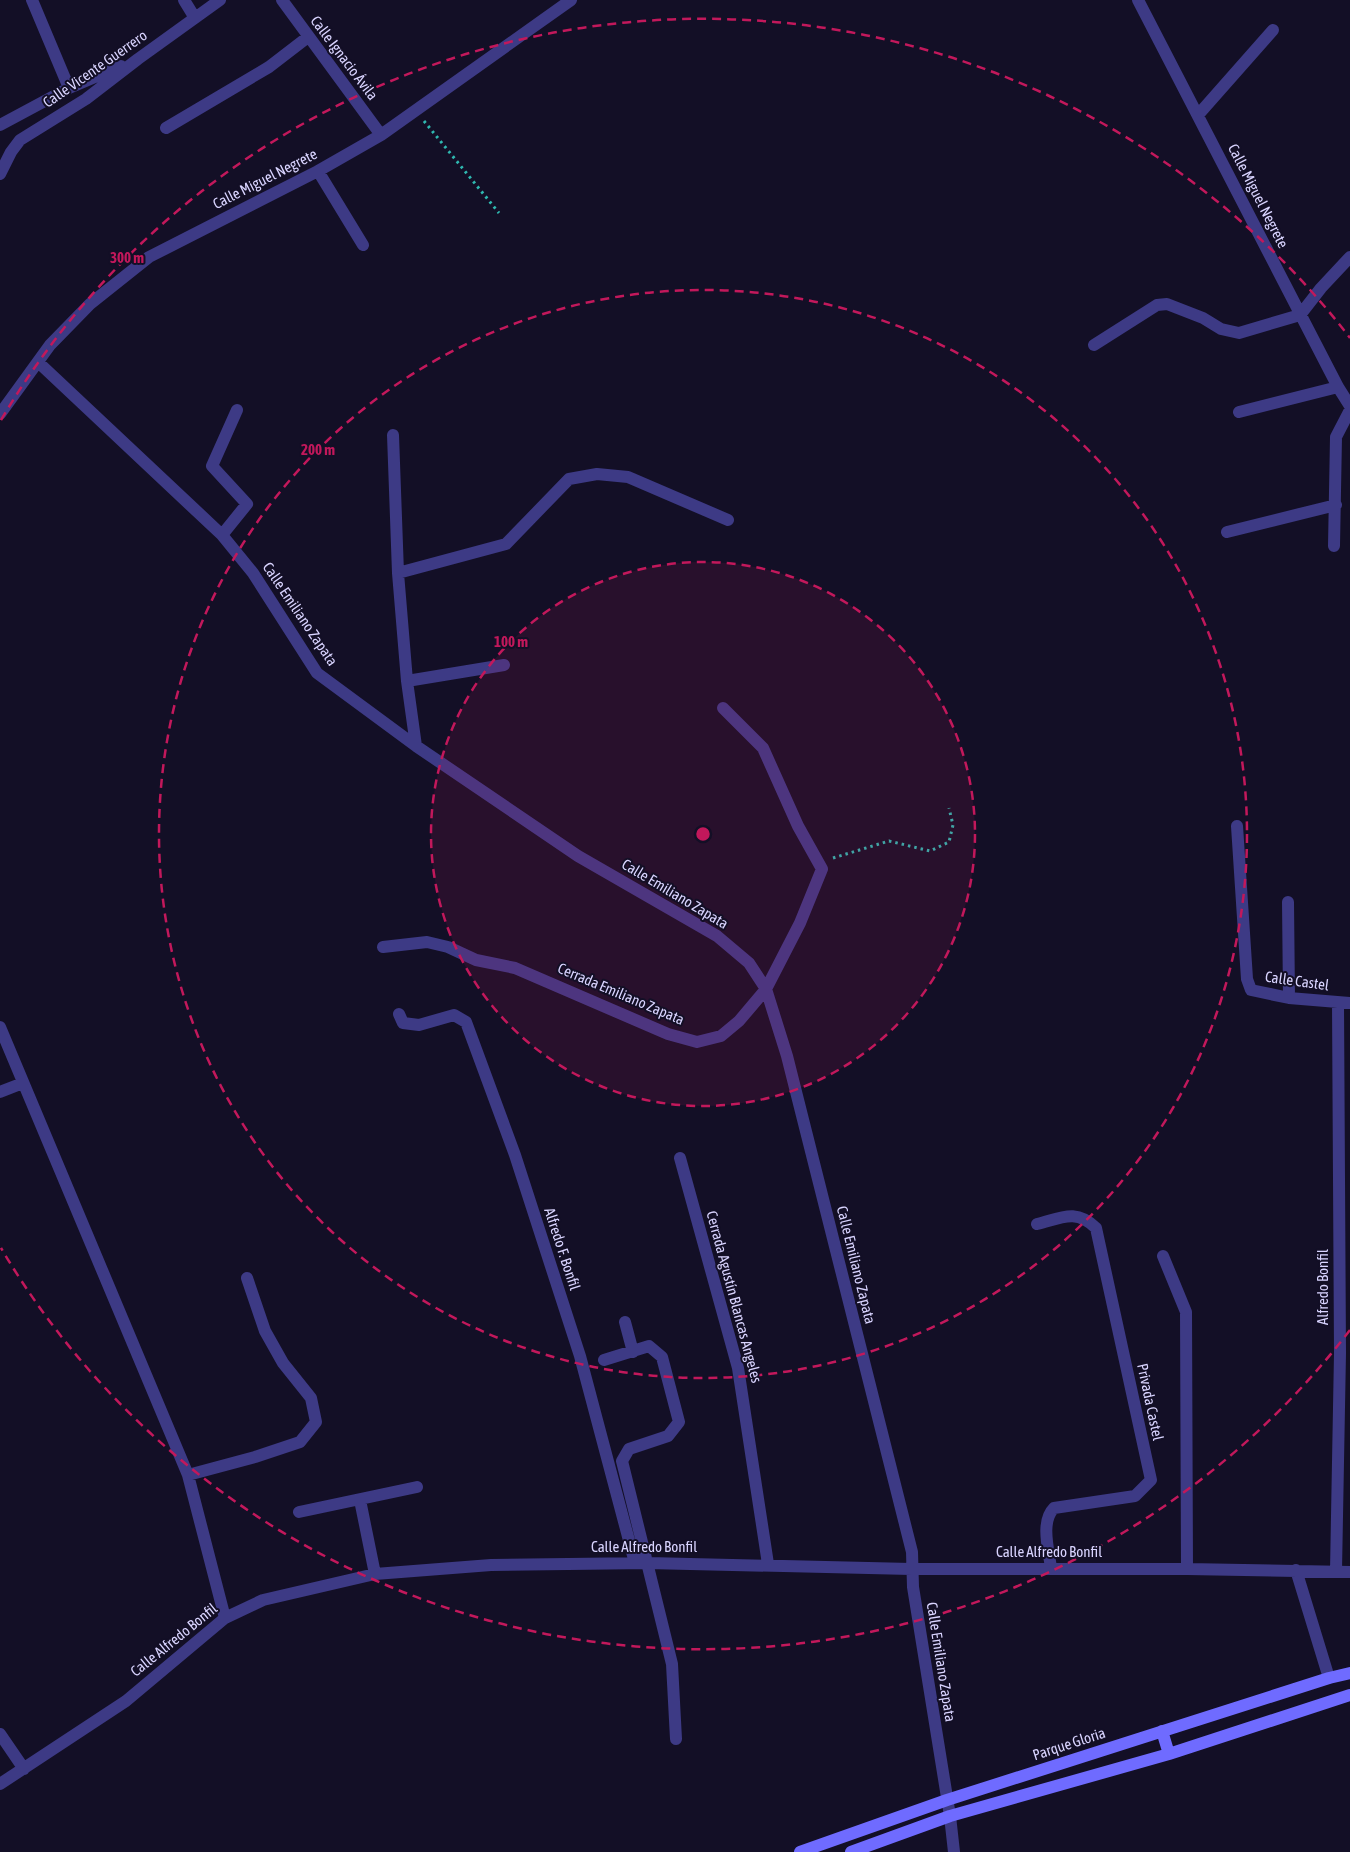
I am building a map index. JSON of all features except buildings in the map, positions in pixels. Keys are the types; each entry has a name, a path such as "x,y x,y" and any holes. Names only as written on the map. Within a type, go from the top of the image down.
{"main road":[{"name":"Parque Gloria","path":"800,1852 947,1800 1329,1678 1350,1673"},
{"path":"851,1852 950,1816 1169,1754 1350,1695"},
{"path":"1162,1731 1169,1754"}],"street":[{"path":"32,0 69,88"},
{"path":"184,0 195,18"},
{"name":"Calle Vicente Guerrero","path":"0,174 11,152 20,140 86,99 138,58 220,0"},
{"name":"Calle Ignacio Ávila","path":"282,0 381,135"},
{"name":"Calle Miguel Negrete","path":"0,414 50,345 90,304 149,257 318,171 381,135 571,0"},
{"name":"Calle Miguel Negrete","path":"1138,0 1300,315 1350,406"},
{"path":"1198,115 1273,30"},
{"path":"166,128 269,67 308,37"},
{"path":"1,122 69,88 138,58"},
{"path":"318,171 363,245"},
{"path":"1094,345 1158,306 1167,304 1203,318 1221,329 1239,332 1300,315 1321,288 1350,257"},
{"name":"Calle Emiliano Zapata","path":"38,362 222,535 253,573 306,653 317,673 416,746 578,856 717,936 749,963 766,989 787,1056 912,1552 911,1569 914,1597 950,1816 954,1852"},
{"path":"1239,412 1338,387"},
{"path":"0,392 14,395"},
{"path":"222,535 247,504 212,466 237,410"},
{"path":"1334,546 1336,437 1350,410"},
{"path":"392,435 398,573 416,746"},
{"path":"398,573 506,544 569,479 597,474 628,477 728,520"},
{"path":"1227,532 1336,505"},
{"path":"408,682 504,665"},
{"path":"723,708 763,748 798,826 822,869"},
{"name":"Calle Castel","path":"1237,826 1247,979 1252,990 1288,998 1344,1003"},
{"name":"Cerrada Emiliano Zapata","path":"382,947 427,942 448,947 476,960 515,968 668,1034 697,1042 721,1036 739,1021 766,989 800,923 822,869"},
{"path":"1288,902 1288,998"},
{"name":"Alfredo Bonfil","path":"1336,1571 1345,1353 1344,1003"},
{"name":"Alfredo F. Bonfil","path":"399,1014 403,1023 420,1025 454,1015 466,1022 515,1155 580,1356 641,1563"},
{"path":"0,1027 188,1475 225,1618"},
{"path":"0,1092 23,1083"},
{"name":"Cerrada Agustín Blancas Angeles","path":"680,1158 738,1368 768,1564"},
{"name":"Privada Castel","path":"1037,1224 1072,1216 1087,1220 1096,1228 1151,1480 1135,1496 1054,1508 1050,1512 1046,1531 1051,1568"},
{"name":"Privada Castel","path":"1163,1256 1186,1312 1187,1569"},
{"path":"188,1475 255,1457 300,1442 316,1422 311,1398 283,1363 265,1331 247,1278"},
{"path":"625,1322 633,1352"},
{"path":"604,1360 649,1346 662,1357 679,1422 668,1436 629,1449 622,1461 641,1563 672,1664 676,1739"},
{"path":"300,1512 417,1487"},
{"path":"360,1500 375,1574"},
{"name":"Calle Alfredo Bonfil","path":"0,1784 126,1701 225,1618 263,1600 375,1574 491,1564 641,1563 768,1564 911,1569 1051,1568 1350,1572"},
{"path":"1296,1570 1329,1678"},
{"path":"0,1734 24,1769"}],"path":[{"path":"416,110 499,213"},
{"path":"822,869 827,861 837,856 889,841 930,851 949,842 953,825 949,808"}]}
